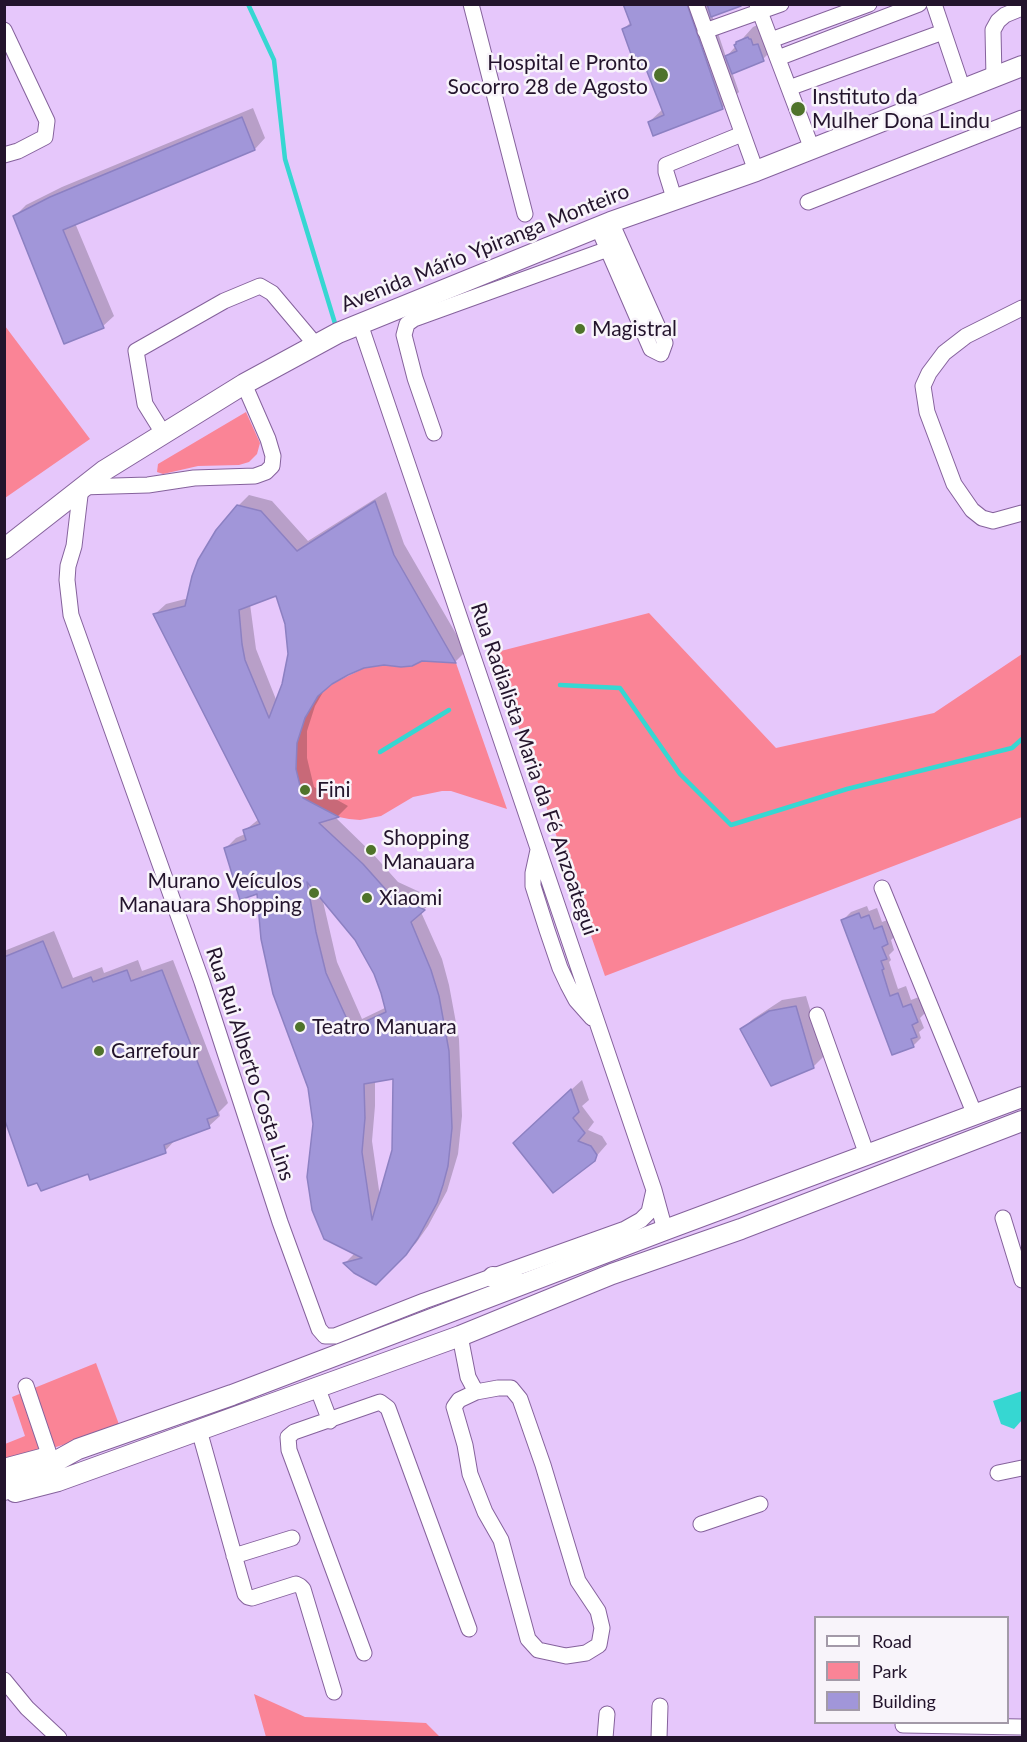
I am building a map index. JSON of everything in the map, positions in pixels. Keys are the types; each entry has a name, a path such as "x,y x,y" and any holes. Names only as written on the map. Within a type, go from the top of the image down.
{"main road":[{"name":"Avenida Mário Ypiranga Monteiro","path":"4,549 105,470 244,384 315,344 604,225 756,171 1023,66"},
{"path":"4,1469 78,1449 232,1395 574,1264 1023,1097"},
{"path":"4,1494 58,1481 460,1336 612,1274 741,1229 1023,1121"},
{"path":"574,1264 588,1242"},
{"path":"493,1276 521,1284"},
{"path":"4,1490 78,1449"}],"street":[{"path":"471,4 525,214"},
{"path":"696,4 756,171"},
{"path":"705,31 759,8 782,4"},
{"path":"771,40 869,4"},
{"path":"778,57 919,4"},
{"path":"934,4 963,90"},
{"path":"759,8 812,149"},
{"path":"994,78 993,30 1005,15 1023,8"},
{"path":"4,30 47,121 45,137 18,151 4,155"},
{"path":"789,88 943,32"},
{"path":"808,202 1023,118"},
{"path":"675,201 666,165 742,134"},
{"path":"604,225 666,343 661,354 651,349 608,249 604,225"},
{"path":"434,433 415,378 404,334 407,324 414,319 608,249"},
{"path":"518,259 527,279"},
{"path":"164,433 145,404 136,351 224,301 260,286 272,293 315,344"},
{"path":"1023,308 966,336 944,354 929,373 923,386 927,412 954,484 972,510 982,518 993,521 1023,513"},
{"name":"Rua Radialista Maria da Fé Anzoategui","path":"360,324 654,1190 665,1230"},
{"path":"81,487 148,484 194,478 255,476 267,472 272,466 273,456 244,384"},
{"name":"Rua Rui Alberto Costa Lins","path":"81,487 74,546 68,566 71,615 201,982 311,1309 322,1335 332,1337 493,1276"},
{"path":"882,888 975,1115"},
{"path":"817,1015 867,1155"},
{"path":"493,1276 625,1229 650,1212 654,1190"},
{"path":"1004,1218 1023,1280"},
{"path":"460,1336 468,1377 476,1392"},
{"path":"26,1386 50,1457"},
{"path":"317,1388 330,1421"},
{"path":"512,1388 520,1399 543,1465 578,1581 598,1611 602,1628 599,1645 586,1653 566,1656 538,1650 528,1639 501,1540 485,1512 470,1474 465,1445 456,1419 454,1407 459,1400 476,1392 512,1388"},
{"path":"364,1653 289,1450 288,1437 294,1432 380,1402 388,1407 469,1629"},
{"path":"199,1430 234,1556 248,1597 252,1598 296,1584 303,1589 334,1692"},
{"path":"998,1473 1023,1468"},
{"path":"701,1524 760,1504"},
{"path":"234,1556 292,1538"},
{"path":"8,1690 59,1737"},
{"path":"659,1737 660,1706"},
{"path":"605,1737 607,1714"},
{"path":"903,1725 1023,1727"}],"green space":[{"path":"5,326 90,439 4,498"},
{"path":"246,412 260,443 257,454 249,462 239,465 198,466 163,474 157,472 158,464"},
{"path":"649,613 776,748 934,713 1022,654 1022,817 605,976 493,653"},
{"path":"422,661 456,663 507,809 451,791 442,791 413,797 381,816 360,820 339,817 303,798 296,769 297,743 305,718 318,696 332,684 364,668 384,665 412,666"},
{"path":"96,1363 120,1427 5,1463 5,1444 25,1436 12,1397"},
{"path":"254,1694 305,1717 426,1723 440,1737 266,1737"}],"shaded area":[{"path":"1022,1391 1022,1420 1014,1429 1001,1424 993,1401"}],"building":[{"path":"623,4 687,4 723,109 653,136 648,122 664,115 644,64 636,68 622,29 631,25"},
{"path":"707,4 741,4 741,6 711,17"},
{"path":"748,37 753,45 758,44 764,61 732,74 725,56 737,51 734,45 736,42"},
{"path":"242,117 255,150 63,230 104,328 64,344 13,216 50,197"},
{"name":"Murano Veículos Manauara Shopping","path":"375,501 394,555 456,663 422,661 412,666 384,665 364,668 348,675 332,684 318,696 305,718 297,743 296,769 303,798 339,817 319,823 363,864 388,892 425,910 411,922 439,996 449,1051 452,1128 448,1166 443,1185 437,1203 418,1238 406,1255 376,1285 354,1273 343,1263 362,1258 324,1239 312,1210 307,1177 313,1124 308,1088 273,994 261,939 257,894 240,900 224,848 246,840 243,830 260,824 153,614 185,606 198,560 216,530 237,505 261,511 297,551","holes":["276,596 285,624 288,654 282,684 269,718 245,660 239,610","307,882 355,940 374,974 386,1012 351,1028 326,973","393,1079 392,1150 372,1220 362,1152 365,1118 364,1084"]},
{"path":"859,913 861,918 869,915 874,929 882,926 888,944 882,947 887,959 881,961 884,969 882,970 890,996 898,993 903,1007 911,1004 918,1022 912,1025 917,1037 911,1039 914,1047 892,1055 841,920"},
{"name":"Carrefour","path":"43,941 62,988 91,977 93,982 127,970 131,981 162,970 218,1115 207,1119 210,1128 164,1145 166,1153 90,1180 88,1174 41,1191 37,1183 28,1186 4,1118 4,957"},
{"path":"796,1006 814,1068 771,1086 740,1029 769,1011"},
{"path":"571,1089 579,1112 573,1118 585,1133 578,1141 591,1146 597,1155 595,1161 553,1193 513,1143"}],"waterway":[{"path":"248,4 274,60 285,159 337,330"},
{"path":"560,685 620,688 680,774 731,825 847,789 1012,748 1022,739"},
{"path":"380,752 449,710"}],"place":[{"name":"Hospital e Pronto Socorro 28 de Agosto","path":"661,75"},
{"name":"Instituto da Mulher Dona Lindu","path":"798,109"},
{"name":"Magistral","path":"580,329"},
{"name":"Fini","path":"305,790"},
{"name":"Shopping Manauara","path":"371,850"},
{"name":"Murano Veículos Manauara Shopping","path":"314,893"},
{"name":"Xiaomi","path":"367,898"},
{"name":"Teatro Manuara","path":"300,1027"},
{"name":"Carrefour","path":"99,1051"}]}
